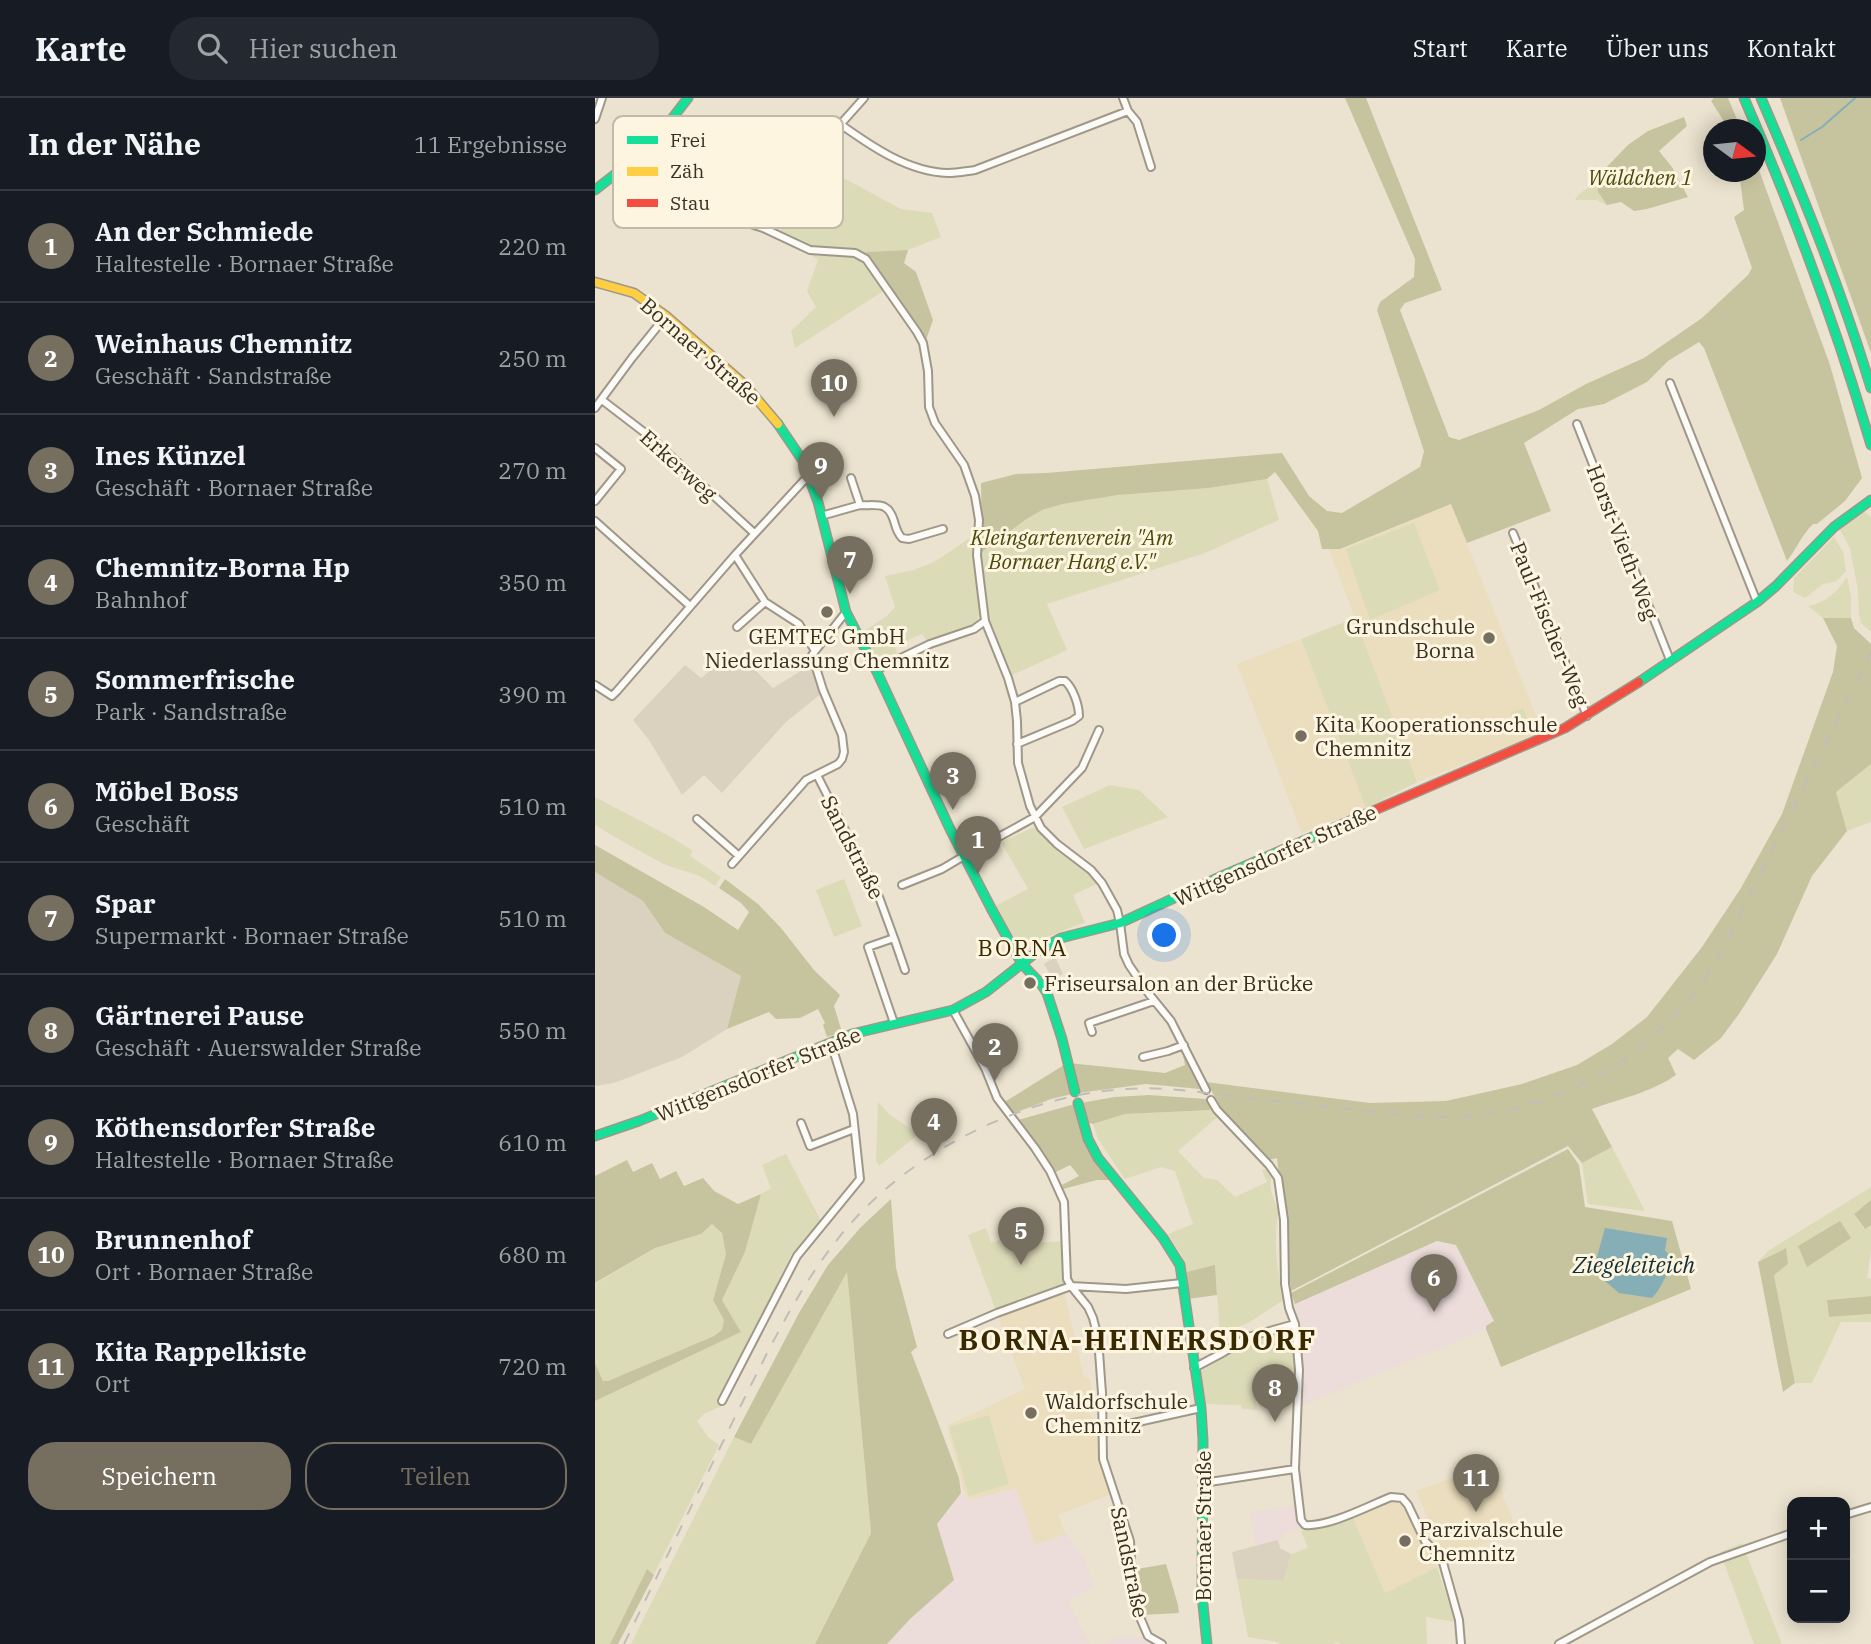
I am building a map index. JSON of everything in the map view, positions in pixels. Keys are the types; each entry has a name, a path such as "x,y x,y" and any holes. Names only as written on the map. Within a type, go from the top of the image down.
{"main road":[{"path":"674,116 688,98"},
{"path":"1744,98 1818,280 1871,445"},
{"path":"1761,98 1841,297 1871,388"},
{"path":"595,190 613,176"},
{"name":"Bornaer Straße","path":"595,282 634,293 666,316 745,385 773,416 803,461 821,516 846,612 1006,937 1022,964 1044,988 1051,1002 1075,1092"},
{"name":"Wittgensdorfer Straße","path":"595,1136 639,1121 852,1034 953,1010 986,992 1038,951 1061,938 1120,923 1224,875 1565,728 1757,602 1834,527 1871,500"},
{"name":"Bornaer Straße","path":"1078,1103 1088,1139 1098,1158 1163,1238 1179,1265 1201,1408 1202,1595 1207,1644"}],"street":[{"path":"595,119 603,98"},
{"path":"843,121 864,98"},
{"path":"1123,98 1128,111 1137,122 1151,167"},
{"path":"843,126 865,142 904,162 949,173 975,170 1128,111"},
{"path":"763,228 810,250 855,253 866,259 923,343 928,371 929,407 935,423 964,465 975,496 979,520 977,555 985,621 1015,702 1018,763 1035,817 1049,836 1102,883 1117,910 1124,954 1129,965 1171,1021 1206,1090"},
{"path":"595,408 666,316"},
{"path":"1671,383 1757,602"},
{"name":"Erkerweg","path":"602,400 649,436 754,533"},
{"name":"Horst-Vieth-Weg","path":"1577,424 1670,660"},
{"path":"595,448 621,469 595,501"},
{"path":"595,685 612,696 754,533 809,475"},
{"path":"851,478 859,505"},
{"path":"821,516 859,505 887,507 902,538 909,539 943,529"},
{"path":"595,521 690,606"},
{"name":"Paul-Fischer-Weg","path":"1513,533 1587,716"},
{"name":"Sandstraße","path":"735,555 765,602 799,624 815,651 812,655 842,735 844,752 838,764 817,775 879,897 905,970"},
{"path":"737,627 765,602"},
{"path":"815,651 846,612"},
{"path":"876,670 930,643 974,629 985,621"},
{"path":"1015,702 1059,681 1065,681 1069,684 1079,709 1079,716 1072,721 1017,744"},
{"path":"902,885 942,869 1035,817 1082,768 1098,730"},
{"path":"732,864 806,780 817,775"},
{"path":"697,819 739,856"},
{"path":"894,938 868,947 894,1023"},
{"path":"1092,1032 1089,1023 1154,1001"},
{"name":"Sandstraße","path":"953,1010 985,1068 997,1098 1035,1148 1059,1188 1064,1202 1067,1279 1088,1307 1098,1338 1103,1459 1130,1541 1133,1601 1148,1636 1162,1644"},
{"path":"722,1401 797,1256 860,1179 853,1114 831,1043"},
{"path":"1143,1057 1184,1045"},
{"path":"1211,1100 1278,1178 1284,1220 1285,1284 1295,1324 1299,1370 1296,1469 1301,1520 1305,1525 1325,1523 1391,1497 1402,1498 1425,1541 1443,1559 1459,1620 1461,1644"},
{"path":"801,1123 810,1146 855,1129"},
{"path":"948,1334 1071,1286 1132,1289 1182,1283"},
{"path":"1194,1368 1248,1337 1295,1324"},
{"path":"1102,1430 1201,1408"},
{"path":"1203,1483 1296,1469"},
{"path":"1850,1513 1871,1507"},
{"path":"1559,1644 1710,1562 1787,1535"}],"shaded area":[{"path":"1451,504 1543,733 1417,782 1329,549 1341,549"},
{"name":"Kita Kooperationsschule Chemnitz","path":"1301,639 1366,808 1302,833 1237,664"},
{"path":"728,656 754,669 773,688 809,666 822,693 786,722 722,793 704,775 682,795 649,740 633,720 685,665 701,678"},
{"path":"595,871 643,901 665,933 741,976 727,1029 682,1057 614,1083 595,1086"},
{"path":"1055,957 1063,974 1053,979 1044,964"},
{"path":"1437,1241 1456,1246 1494,1322 1486,1326 1486,1329 1303,1405 1303,1364 1295,1304"},
{"name":"Waldorfschule Chemnitz","path":"1063,1287 1084,1377 1090,1380 1093,1396 1088,1410 1090,1416 1097,1420 1100,1458 1109,1495 1058,1515 1066,1534 1035,1545 1016,1488 970,1500 965,1494 947,1426 1025,1389 996,1311"},
{"path":"1491,1464 1516,1529 1445,1557 1416,1491"},
{"path":"1016,1488 1035,1545 1066,1534 1086,1561 1093,1587 1068,1601 1090,1644 887,1644 910,1619 937,1524 961,1493 970,1500"},
{"path":"1392,1500 1402,1505 1424,1547 1433,1555 1437,1567 1385,1593 1351,1513"},
{"path":"1295,1506 1301,1531 1284,1532 1283,1539 1256,1546 1250,1512"},
{"path":"1278,1540 1280,1548 1291,1554 1284,1581 1237,1579 1232,1552"},
{"path":"1117,1637 1145,1637 1157,1644 1104,1644"}],"green space":[{"path":"1345,98 1366,98 1442,290 1405,303 1400,310 1449,437 1459,440 1539,410 1586,384 1644,358 1702,318 1748,275 1752,268 1734,217 1744,210 1740,182 1763,182 1830,365 1862,478 1845,501 1817,524 1813,524 1787,561 1704,348 1699,342 1668,361 1647,382 1604,404 1578,409 1524,443 1551,511 1467,543 1451,504 1340,549 1322,549 1318,531 1275,472 1267,479 1209,488 1118,495 1063,504 1042,510 1025,520 982,552 981,483 1016,474 1282,453 1309,496 1327,511 1342,513 1420,467 1424,451 1377,310 1380,302 1414,277 1415,259"},
{"path":"1714,98 1728,98 1737,119 1723,119 1711,101"},
{"path":"1780,98 1871,98 1871,353"},
{"name":"Wäldchen 1","path":"1684,117 1687,126 1659,151 1672,167 1688,197 1634,211 1621,202 1607,205 1598,192 1596,178 1628,145 1648,131"},
{"path":"843,178 901,209 932,213 941,237 908,250 867,252 888,288 795,348 791,331 816,307 807,291 818,260 779,231 782,228 843,228"},
{"path":"1596,178 1598,192 1607,205 1596,200 1575,200 1580,193"},
{"path":"908,250 904,263 916,272 933,320 926,340 888,288 866,252"},
{"name":"Kleingartenverein \"Am Bornaer Hang e.V.\"","path":"1267,479 1279,520 1205,553 1047,604 1067,650 1010,676 992,626 985,621 981,608 976,623 971,626 927,641 922,634 895,646 898,657 880,666 863,632 895,607 885,576 914,570 936,561 974,535 977,555 1025,520 1042,510 1063,504 1118,495 1209,488"},
{"path":"1863,511 1871,517 1871,632 1861,623 1850,548 1840,530"},
{"path":"1414,523 1440,590 1370,620 1346,549"},
{"path":"1834,537 1843,552 1846,571 1837,581 1823,584 1805,598 1793,592 1794,578"},
{"path":"1847,577 1851,596 1851,618 1823,618 1808,606 1831,596"},
{"path":"1355,618 1417,782 1366,808 1301,639"},
{"path":"1823,618 1851,618 1854,628 1871,644 1871,764 1836,792 1847,831 1812,876 1777,954 1721,1038 1694,1060 1678,1049 1668,1058 1676,1075 1667,1081 1592,1109 1612,1147 1582,1163 1568,1146 1291,1291 1277,1158 1269,1160 1222,1109 1211,1090 1146,1084 1078,1093 1069,1063 1165,1073 1185,1065 1181,1045 1198,1081 1370,1103 1446,1101 1522,1084 1577,1065 1612,1044 1647,1017 1702,947 1741,888 1782,814 1833,672 1837,646"},
{"path":"1523,708 1530,725 1517,731 1510,713"},
{"path":"1871,764 1871,822 1847,831 1836,792"},
{"path":"1110,785 1139,790 1168,817 1084,849 1062,807"},
{"path":"595,797 693,851 690,856 721,877 715,886 696,875 664,864 595,825"},
{"path":"1034,827 1099,883 1073,895 1085,923 1019,945 995,906 1028,889 1001,842"},
{"path":"595,845 704,907 738,930 749,912 719,888 725,879 758,904 814,970 840,995 834,1006 842,1032 827,1037 823,1025 825,1023 818,1009 800,1018 776,1019 769,1012 727,1029 741,976 665,933 643,901 595,872"},
{"path":"844,879 862,926 834,937 816,890"},
{"path":"1067,1063 1072,1094 1012,1114 1003,1103"},
{"path":"1149,1095 1206,1099 1211,1110 1125,1114 1093,1124 1086,1122 1081,1103"},
{"path":"878,1102 890,1115 919,1134 879,1166 876,1161"},
{"path":"1075,1104 1086,1141 1114,1180 1097,1180 1063,1189 1062,1185 1079,1176 1070,1165 1056,1172 1018,1120"},
{"path":"1211,1110 1220,1115 1178,1151 1204,1178 1217,1180 1235,1197 1267,1182 1262,1170 1266,1169 1272,1175 1271,1189 1279,1210 1276,1230 1278,1267 1285,1299 1248,1323 1220,1334 1215,1266 1187,1272 1182,1256 1168,1234 1193,1224 1175,1171 1161,1167 1125,1179 1098,1139 1093,1124 1125,1114"},
{"path":"1612,1147 1645,1211 1588,1204 1582,1163"},
{"path":"1568,1149 1579,1165 1585,1207 1672,1221 1691,1289 1501,1367 1486,1329 1486,1326 1494,1321 1456,1245 1437,1241 1295,1304 1291,1293","holes":["1605,1228 1665,1250 1671,1264 1664,1277"]},
{"path":"786,1154 821,1221 791,1255 759,1320 765,1323 726,1404 704,1414 697,1421 708,1437 719,1445 654,1574 647,1569 610,1644 595,1644 595,1401 741,1332 722,1300 745,1252 761,1194 771,1188 762,1165"},
{"path":"627,1160 633,1172 652,1163 660,1179 676,1171 684,1186 703,1178 714,1191 738,1204 761,1194 745,1252 722,1300 741,1332 595,1401 595,1363 603,1381 608,1381 714,1336 722,1330 724,1320 713,1300 726,1254 722,1233 712,1224 701,1234 655,1248 595,1283 595,1176"},
{"path":"1871,1187 1871,1200 1854,1214 1864,1229 1871,1225 1867,1278 1871,1279 1871,1296 1827,1300 1829,1317 1871,1314 1871,1322 1841,1322 1812,1383 1795,1383 1774,1274 1785,1248 1758,1262 1768,1251"},
{"path":"891,1199 896,1268 917,1347 911,1352 959,1478 961,1493 937,1524 954,1580 910,1619 887,1644 815,1644 871,1533 847,1272 751,1444 734,1437 799,1313 828,1265 861,1227"},
{"path":"1871,1200 1871,1225 1865,1229 1854,1214"},
{"path":"1840,1221 1851,1238 1807,1267 1798,1246"},
{"path":"712,1224 722,1233 726,1254 713,1300 725,1320 722,1330 714,1336 603,1381 595,1363 595,1284 655,1248 701,1234"},
{"path":"986,1228 991,1243 1025,1232 1027,1244 1061,1241 1063,1287 996,1311 968,1235"},
{"path":"1786,1248 1788,1264 1774,1275 1795,1383 1783,1392 1758,1262"},
{"path":"1215,1265 1217,1295 1188,1299 1187,1272"},
{"path":"847,1271 871,1533 815,1644 631,1644 734,1437 751,1444"},
{"path":"1871,1296 1871,1314 1829,1317 1827,1300"},
{"path":"1289,1329 1294,1331 1297,1375 1253,1378 1257,1410 1242,1409 1241,1405 1206,1404 1199,1372 1227,1356 1239,1345"},
{"path":"989,1415 1009,1484 969,1496 949,1427"},
{"path":"1351,1513 1385,1593 1437,1567 1455,1622 1426,1617 1427,1644 1279,1644 1248,1637 1237,1579 1284,1581 1291,1554 1308,1548 1301,1531"},
{"path":"1742,1543 1782,1644 1754,1644 1720,1552"},
{"path":"1166,1564 1179,1613 1142,1615 1137,1569"},
{"path":"647,1569 654,1575 618,1644 610,1644"}],"water":[{"name":"Ziegeleiteich","path":"1605,1228 1667,1238 1665,1250 1671,1257 1672,1264 1652,1298 1619,1293 1593,1271"}],"waterway":[{"path":"1801,140 1822,127 1855,98"}],"railway":[{"path":"624,1644 765,1357 797,1299 834,1244 855,1219 905,1174 963,1137 995,1122 1028,1109 1094,1092 1142,1088 1173,1089 1404,1115 1451,1117 1530,1105 1601,1074 1634,1052 1664,1026 1691,997 1715,964 1871,653"}],"traffic: fast":[{"path":"674,116 688,98"},
{"path":"1744,98 1813,269 1871,445"},
{"path":"1761,98 1820,242 1871,388"},
{"path":"595,190 613,176"},
{"path":"778,424 803,461 818,502 846,612 992,910 1022,964 1047,993 1075,1092"},
{"path":"1639,682 1757,602 1834,527 1871,500"},
{"path":"595,1136 639,1121 852,1034 953,1010 986,992 1038,951 1061,938 1120,923 1331,829"},
{"path":"1078,1103 1088,1139 1098,1158 1163,1238 1180,1265 1201,1408 1202,1595 1207,1644"}],"traffic: slow":[{"path":"595,282 634,293 666,316 745,385 778,424"}],"traffic: jam":[{"path":"1331,829 1565,728 1639,682"}],"place":[{"name":"Brunnenhof","path":"834,417"},
{"name":"Köthensdorfer Straße","path":"821,500"},
{"name":"Spar","path":"850,594"},
{"name":"GEMTEC GmbH Niederlassung Chemnitz","path":"827,612"},
{"name":"Grundschule Borna","path":"1489,638"},
{"name":"Kita Kooperationsschule Chemnitz","path":"1301,736"},
{"name":"Ines Künzel","path":"953,810"},
{"name":"An der Schmiede","path":"978,874"},
{"name":"Friseursalon an der Brücke","path":"1030,983"},
{"name":"Weinhaus Chemnitz","path":"995,1081"},
{"name":"Chemnitz-Borna Hp","path":"934,1156"},
{"name":"Sommerfrische","path":"1021,1265"},
{"name":"Möbel Boss","path":"1434,1312"},
{"name":"Waldorfschule Chemnitz","path":"1031,1413"},
{"name":"Gärtnerei Pause","path":"1275,1422"},
{"name":"Kita Rappelkiste","path":"1476,1512"},
{"name":"Parzivalschule Chemnitz","path":"1405,1541"}],"district":[{"name":"BORNA","path":"1023,947"},
{"name":"BORNA-HEINERSDORF","path":"1138,1339"}]}
